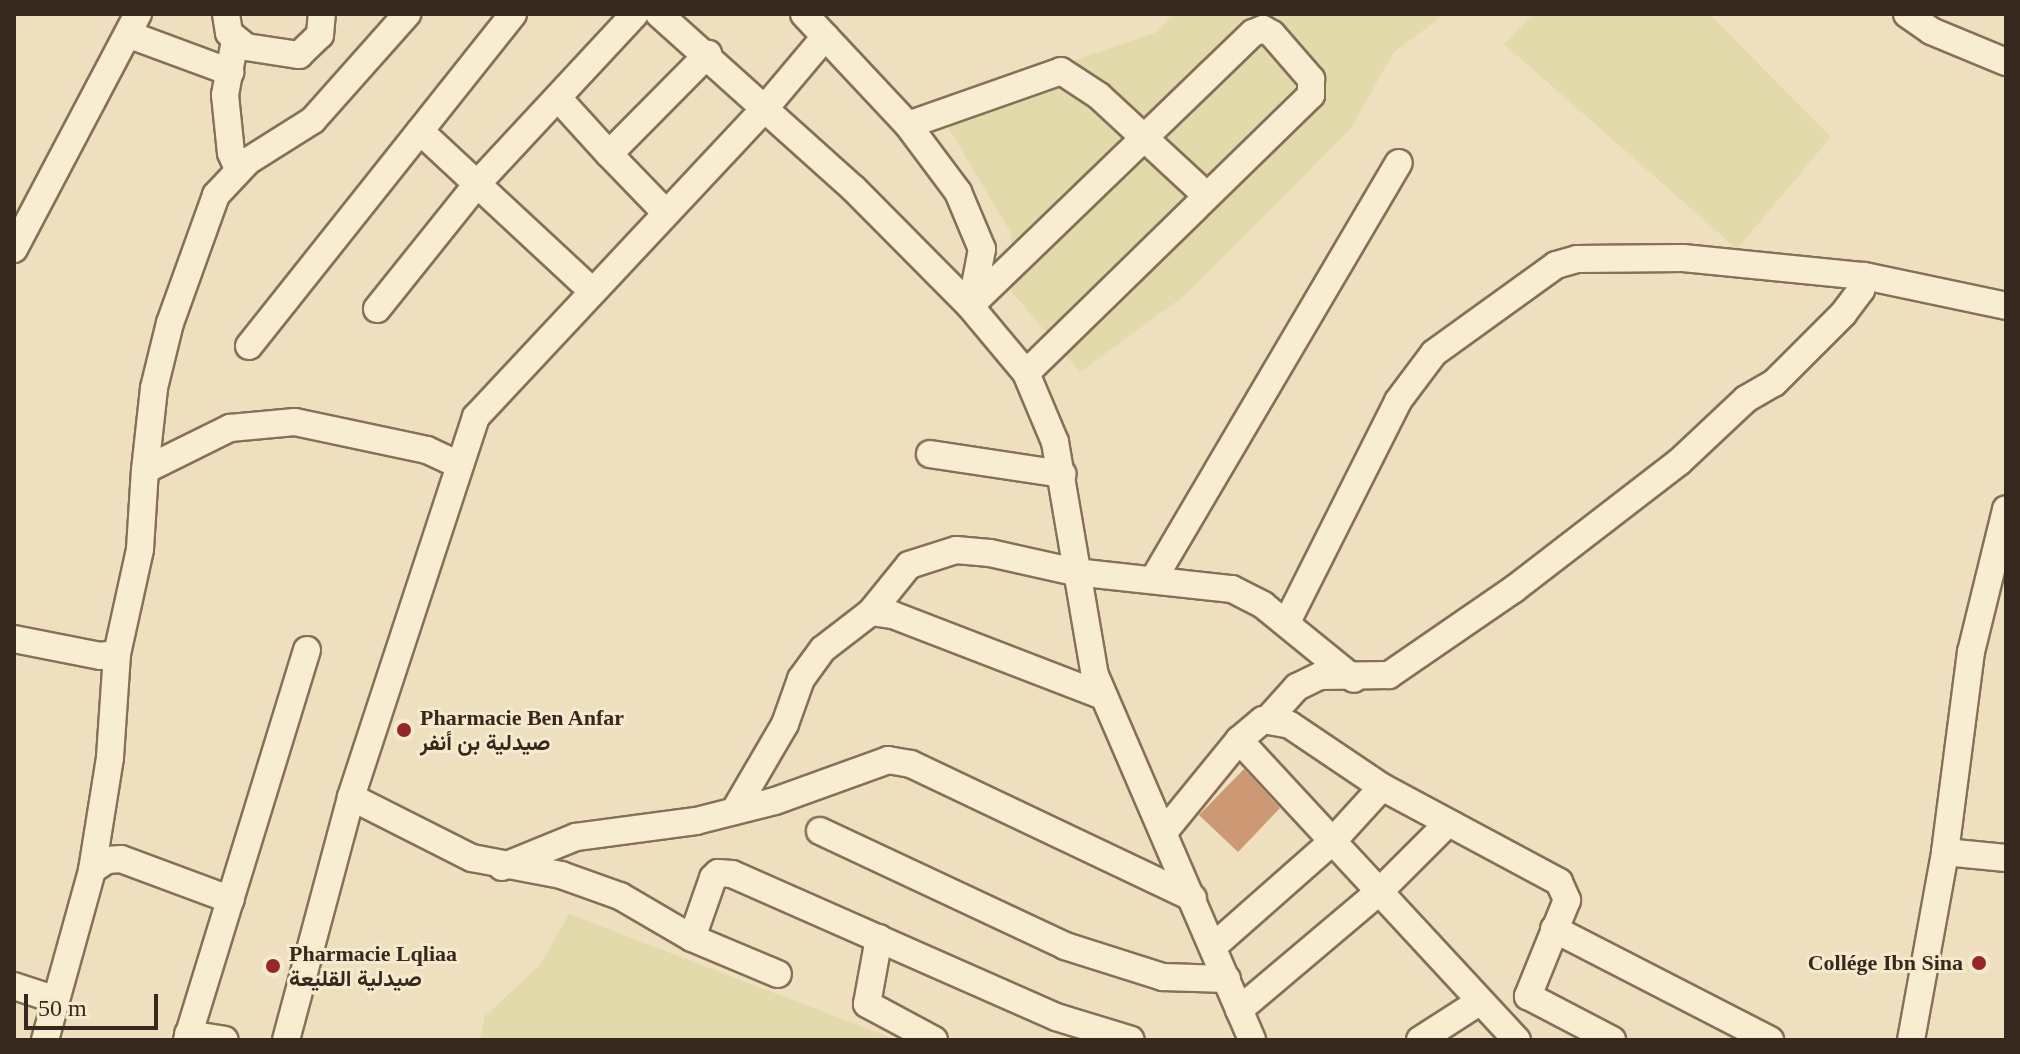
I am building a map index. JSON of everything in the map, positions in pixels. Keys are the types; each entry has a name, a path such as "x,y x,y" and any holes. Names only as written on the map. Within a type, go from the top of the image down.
{"street":[{"path":"226,14 226,25 235,40 258,50 299,55 320,35 322,14"},
{"path":"45,1040 53,999 92,870 110,757 117,654 140,549 154,388 170,323 207,212 238,169 313,120 407,14"},
{"path":"249,346 513,14"},
{"path":"377,309 477,184 635,14"},
{"path":"659,14 766,107 970,306 1026,373 1055,442 1075,572 1103,696 1215,945 1252,1040"},
{"path":"804,14 908,125 958,192 980,236 980,274 970,306"},
{"path":"1907,14 1931,31 2006,62"},
{"path":"14,249 134,24 230,72"},
{"path":"970,306 1253,33 1263,29 1272,34 1311,79 1311,95 1026,373"},
{"path":"286,1040 351,797 476,417 766,107 825,37"},
{"path":"235,40 227,127 238,169"},
{"path":"609,154 708,54"},
{"path":"908,125 1061,71 1099,96 1207,196"},
{"path":"558,98 666,213"},
{"path":"420,131 592,291"},
{"path":"1153,580 1399,163"},
{"path":"1287,622 1398,401 1434,353 1556,265 1577,259 1683,258 1864,276 2006,306"},
{"path":"1164,832 1239,740 1269,718 1297,687 1320,676 1354,679 1389,675 1514,589 1679,462 1746,399 1774,383 1807,353 1861,290 1864,276"},
{"path":"145,470 230,428 266,422 399,443 459,465"},
{"path":"930,454 1062,474"},
{"path":"1911,1040 1945,852 1971,652 2006,509"},
{"path":"736,808 785,724 801,679 823,649 871,612 909,565 956,550 1023,558 1075,572 1232,589 1287,622 1354,679"},
{"path":"871,612 893,615 1103,696"},
{"path":"14,639 100,656 117,654"},
{"path":"225,1040 187,1037 307,650"},
{"path":"1269,718 1290,725 1382,787 1563,886 1567,900 1528,996 1612,1040"},
{"path":"1239,740 1517,1040"},
{"path":"502,867 576,837 681,824 736,808 775,801 860,766 900,762 1193,898"},
{"path":"1215,945 1332,842 1382,787"},
{"path":"351,797 448,848 502,867 577,879 620,896 692,938 778,974"},
{"path":"1239,1010 1380,891 1448,823"},
{"path":"820,831 1065,946 1142,973 1227,979"},
{"path":"1945,852 2006,858"},
{"path":"92,870 107,860 121,859 231,900"},
{"path":"692,938 706,891 721,872 1082,1028 1131,1040"},
{"path":"1554,929 1770,1040"},
{"path":"879,938 867,1004 934,1040"},
{"path":"14,986 53,999"},
{"path":"1420,1040 1479,1002"}],"shaded area":[{"path":"1175,14 1445,14 1394,52 1351,128 1184,296 1080,372 1011,291 1011,233 936,107 1155,33"},
{"path":"1533,14 1709,14 1831,137 1737,249 1504,44"},
{"path":"569,914 897,1040 481,1040 484,1017 540,965"}],"building":[{"path":"1244,769 1280,808 1238,852 1199,815"}],"place":[{"name":"Pharmacie Ben Anfar صيدلية بن أنفر","path":"404,730"},
{"name":"Collége Ibn Sina","path":"1979,963"},
{"name":"Pharmacie Lqliaa صيدلية القليعة","path":"273,966"}]}
